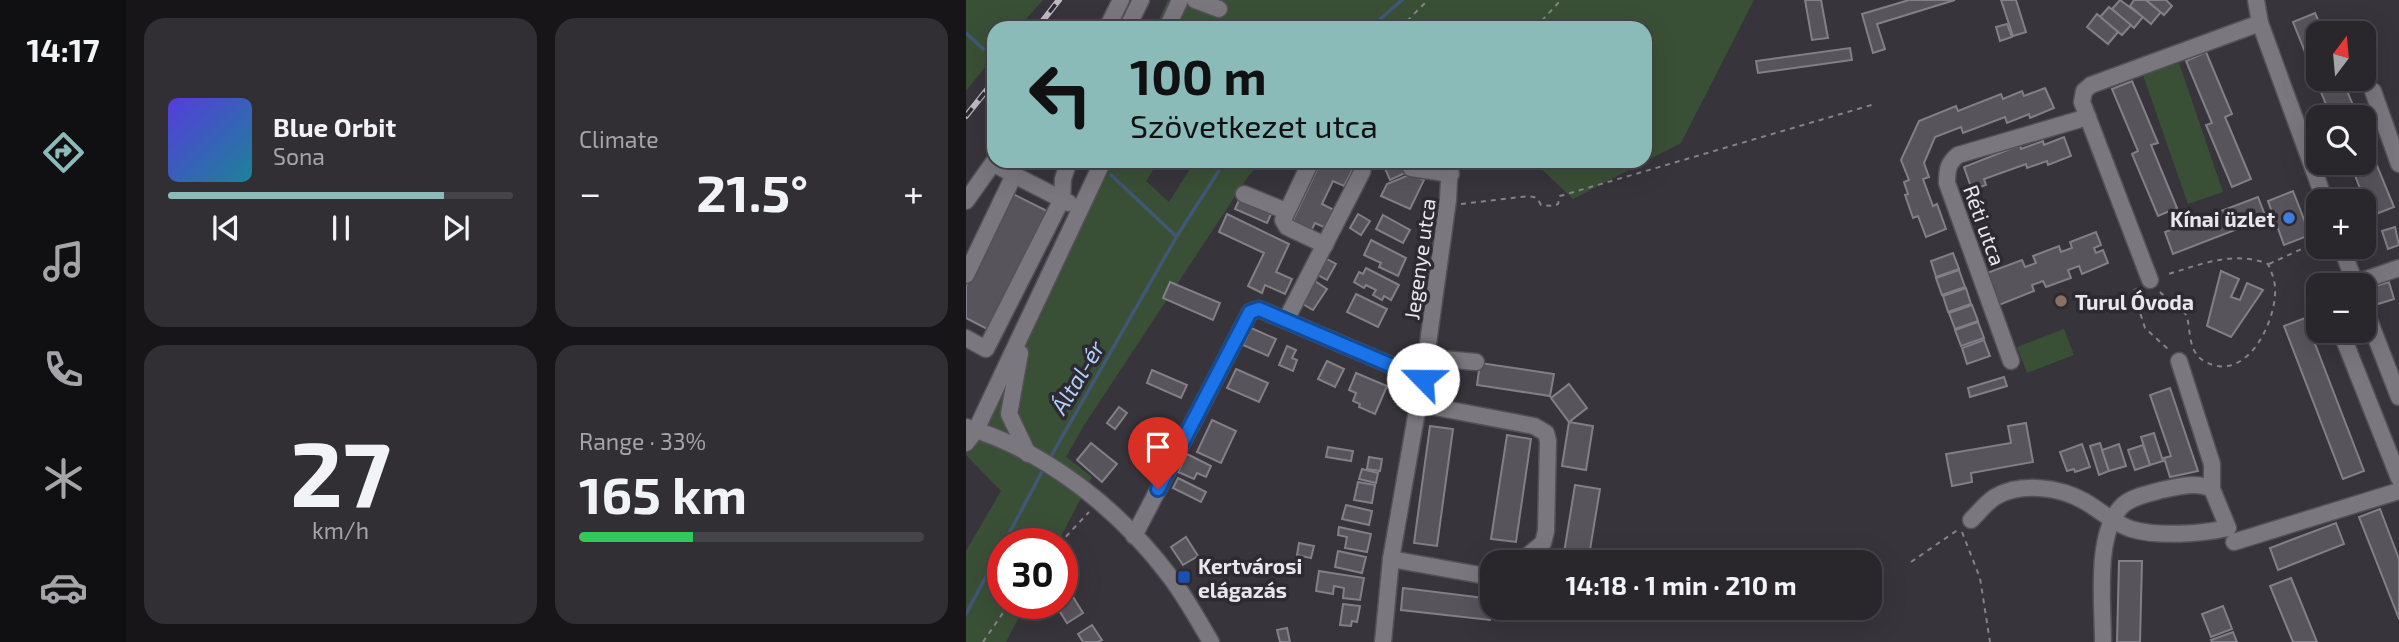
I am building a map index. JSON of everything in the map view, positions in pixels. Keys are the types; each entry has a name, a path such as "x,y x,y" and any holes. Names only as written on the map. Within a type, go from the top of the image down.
{"street":[{"path":"1110,21 1121,0"},
{"path":"1130,21 1141,0"},
{"path":"1170,21 1180,0"},
{"path":"1195,0 1219,9"},
{"path":"2256,0 2260,23 2321,189"},
{"path":"2150,280 2082,102 2084,91 2091,85 2260,23"},
{"path":"2373,91 2394,134 2399,164"},
{"name":"Réti utca","path":"2011,361 1947,183 1950,162 1958,155 2088,117"},
{"path":"966,201 989,168"},
{"path":"1002,168 1081,208"},
{"path":"966,338 986,349 1062,199 1067,168"},
{"path":"1100,168 1025,330 969,433 1041,461 1100,502 1170,576 1211,642"},
{"path":"1308,168 1283,220 1287,227 1325,245"},
{"path":"1286,320 1363,168"},
{"name":"Jegenye utca","path":"1382,642 1391,559 1424,372 1451,168"},
{"path":"966,275 1014,175"},
{"path":"1244,194 1286,211"},
{"path":"2376,276 2399,268"},
{"path":"1134,536 1250,312 1259,309 1424,372 1443,359 1475,362"},
{"path":"1025,330 1009,414 1041,461"},
{"path":"2376,338 2399,397"},
{"path":"2345,343 2399,478"},
{"path":"1971,520 2000,495 2037,488 2074,496 2111,520 2130,528 2154,532 2200,532 2228,528 2212,489 2211,464 2179,361"},
{"path":"1419,404 1534,426 1546,433 1546,531 1543,543 1535,550"},
{"path":"2103,642 2104,548 2111,520 2124,503 2140,496 2179,486 2204,485 2212,489"},
{"path":"2234,542 2399,491"},
{"path":"1391,559 1480,575"}],"path":[{"path":"1407,21 1428,0"},
{"path":"1542,21 1561,0"},
{"path":"1447,210 1460,204 1509,197 1537,198 1541,205 1553,206 1558,204 1560,196 1875,104"},
{"path":"2179,361 2145,328 2133,292 2150,280 2217,259 2244,258 2268,264 2306,247"},
{"path":"2150,280 2166,299 2187,317 2190,341 2202,361 2224,366 2248,357 2264,334 2275,294 2274,278 2268,264"},
{"path":"1075,528 1100,502"},
{"path":"1911,562 1960,528 1980,578 1990,642"},
{"path":"983,642 999,619"}],"green space":[{"path":"966,0 1043,0 1024,21 987,21 987,65 966,91"},
{"path":"1168,0 1754,0 1681,143 1652,158 1652,21 1158,21"},
{"path":"2179,63 2223,192 2188,204 2143,75"},
{"path":"1089,168 1154,168 1146,181 1169,202 1191,168 1256,168 1083,427 1066,457 1092,477 1065,528 987,528 987,619 1018,619 1006,642 966,642 966,551 1001,491 966,455 966,437 979,423"},
{"path":"1540,168 1633,168 1573,199"},
{"path":"2064,329 2074,355 2027,373 2017,347"}],"building":[{"path":"1805,0 1821,0 1828,38 1812,40"},
{"path":"1909,0 1955,0 1877,24 1885,49 1873,53 1862,14"},
{"path":"2001,0 2016,0 2026,32 2013,36"},
{"path":"2120,0 2143,17 2134,28 2112,9"},
{"path":"2134,0 2146,0 2161,12 2151,24 2130,6"},
{"path":"2146,0 2166,0 2172,6 2164,15"},
{"path":"2109,7 2131,25 2122,35 2100,17"},
{"path":"2315,13 2319,21 2306,21 2306,54 2293,22"},
{"path":"2097,14 2118,32 2108,44 2087,27"},
{"path":"2007,24 2012,37 2000,41 1996,27"},
{"path":"1850,48 1852,60 1758,73 1756,61"},
{"path":"2206,52 2232,114 2225,117 2251,179 2232,187 2206,125 2212,123 2186,61"},
{"path":"2132,81 2158,143 2151,145 2177,208 2158,216 2132,154 2138,151 2112,89"},
{"path":"2045,88 2054,108 2030,118 2029,114 2007,123 2005,117 1963,133 1961,127 1935,137 1924,163 1929,177 1923,179 1933,206 1937,204 1946,229 1926,237 1918,216 1913,218 1905,195 1908,194 1904,182 1909,180 1901,160 1919,121 1956,106 1958,111 2001,94 2003,99 2022,91 2024,96"},
{"path":"2321,91 2347,91 2353,105 2326,105"},
{"path":"2064,137 2071,156 2048,165 2047,161 2027,168 2026,164 1984,179 1986,185 1972,190 1964,167 2020,145 2021,149 2043,141 2044,145"},
{"path":"2376,163 2394,207 2376,214 2376,189 2360,189 2355,175 2376,175"},
{"path":"1318,168 1353,169 1344,186 1333,181 1322,204 1334,210 1326,228 1315,223 1311,231 1292,222"},
{"path":"1385,168 1403,168 1405,173 1390,180"},
{"path":"1411,174 1424,180 1410,209 1381,196 1387,184"},
{"name":"Kínai üzlet","path":"2293,191 2306,225 2306,237 2284,245 2268,201"},
{"path":"1013,194 1047,211 987,329 966,318 966,286"},
{"path":"2258,197 2266,218 2173,254 2165,232"},
{"path":"1240,198 1272,212 1267,223 1235,209"},
{"path":"1227,214 1289,244 1276,272 1292,279 1285,294 1265,285 1262,293 1248,286 1264,253 1219,232"},
{"path":"1358,214 1370,221 1361,235 1350,228"},
{"path":"1383,215 1410,230 1403,243 1376,229"},
{"path":"2395,227 2399,245 2388,249 2382,231"},
{"path":"2096,232 2101,245 2094,248 2096,253 2103,250 2108,263 2082,274 2079,266 2068,270 2071,278 2046,287 2043,281 2032,285 2034,291 1999,305 1987,273 2022,260 2025,267 2036,263 2033,256 2059,246 2061,252 2072,248 2070,242"},
{"path":"1371,240 1406,258 1398,276 1379,267 1381,263 1364,255"},
{"path":"1953,253 1959,269 1936,277 1931,261"},
{"path":"1327,259 1336,264 1327,280 1318,275"},
{"path":"1366,268 1399,285 1391,300 1384,296 1382,300 1373,295 1376,290 1366,285 1364,288 1354,282 1359,272 1363,274"},
{"path":"1959,270 1965,287 1942,295 1936,278"},
{"path":"2221,271 2239,279 2231,297 2240,300 2247,283 2263,290 2231,337 2207,326"},
{"path":"1315,281 1327,289 1313,310 1301,303"},
{"path":"1170,282 1220,303 1213,320 1163,298"},
{"path":"2389,282 2394,299 2376,305 2376,286"},
{"path":"1966,288 1971,304 1948,312 1943,296"},
{"path":"1356,294 1387,309 1378,327 1347,312"},
{"path":"1972,305 1978,321 1955,329 1949,313"},
{"path":"2305,318 2306,343 2315,343 2364,471 2343,479 2284,326"},
{"path":"1978,322 1984,338 1961,346 1955,330"},
{"path":"1251,328 1276,339 1268,356 1243,345"},
{"path":"1984,340 1990,356 1967,364 1962,348"},
{"path":"1287,346 1296,350 1292,358 1297,360 1293,371 1279,365"},
{"path":"1327,361 1344,369 1335,387 1318,379"},
{"path":"1480,363 1554,374 1550,396 1477,385"},
{"path":"1236,369 1268,383 1259,402 1227,388"},
{"path":"1152,370 1187,385 1181,398 1147,383"},
{"path":"1356,373 1387,386 1375,414 1359,407 1360,404 1353,401 1356,393 1349,390"},
{"path":"2004,377 2007,386 1970,397 1968,388"},
{"path":"1569,384 1587,408 1569,422 1551,398"},
{"path":"2170,388 2198,471 2170,477 2164,458 2171,456 2150,395"},
{"path":"1119,407 1127,413 1115,429 1107,423"},
{"path":"1212,420 1236,431 1221,463 1197,452"},
{"path":"1569,422 1593,426 1586,470 1562,466"},
{"path":"2026,423 2033,462 1971,473 1972,482 1952,486 1946,454 2011,443 2008,426"},
{"path":"1150,426 1159,432 1147,452 1137,446"},
{"path":"1430,426 1453,429 1437,546 1414,543"},
{"path":"2154,433 2163,461 2150,465 2141,437"},
{"path":"1507,435 1531,439 1516,542 1491,539"},
{"path":"1091,443 1117,464 1102,482 1077,460"},
{"path":"2100,443 2109,471 2099,475 2090,446"},
{"path":"2082,444 2090,467 2075,472 2074,469 2067,471 2060,452"},
{"path":"2119,444 2126,466 2109,471 2102,450"},
{"path":"2143,445 2150,465 2135,470 2128,450"},
{"path":"1328,447 1353,451 1351,461 1326,457"},
{"path":"1187,454 1211,466 1206,477 1197,473 1194,479 1178,472"},
{"path":"1369,457 1382,459 1380,471 1367,469"},
{"path":"1362,469 1378,473 1376,483 1359,479"},
{"path":"1178,478 1206,492 1201,502 1173,488"},
{"path":"1358,482 1375,485 1372,503 1354,500"},
{"path":"1575,485 1600,489 1590,550 1564,550"},
{"path":"1346,505 1372,511 1369,525 1342,519"},
{"path":"2380,509 2399,559 2399,619 2359,517"},
{"path":"2336,523 2344,544 2278,570 2270,548"},
{"path":"1339,527 1371,534 1367,552 1345,548 1347,537 1338,535"},
{"path":"1186,537 1198,556 1183,565 1171,547"},
{"path":"1299,543 1314,546 1311,558 1297,555"},
{"path":"1338,551 1366,557 1362,573 1335,567"},
{"path":"2119,561 2142,561 2140,642 2117,642"},
{"path":"1319,571 1364,578 1360,600 1343,598 1344,588 1334,586 1333,594 1316,591"},
{"path":"2291,578 2317,642 2293,642 2270,586"},
{"path":"1403,588 1480,597 1480,619 1401,610"},
{"path":"1343,604 1360,606 1357,622 1352,621 1351,626 1340,625"},
{"path":"2223,606 2232,629 2211,637 2202,614"},
{"path":"1092,625 1102,640 1083,642 1078,634"},
{"path":"1287,628 1290,642 1280,642 1277,630"},
{"path":"2233,632 2237,642 2211,640"}],"waterway":[{"name":"Által-ér","path":"1378,21 1402,0"},
{"path":"966,33 983,49"},
{"name":"Által-ér","path":"1050,458 1177,236 1221,168"},
{"path":"1111,175 1176,236"},
{"name":"Által-ér","path":"966,614 1044,468"}],"railway":[{"path":"1042,21 1059,0"},
{"path":"966,116 987,90"}],"place":[{"name":"Kínai üzlet","path":"2289,218"},
{"name":"Turul Óvoda","path":"2061,301"},
{"name":"Kertvárosi elágazás","path":"1184,577"}],"route":[{"path":"1158,489 1250,312 1259,309 1423,379"}]}
